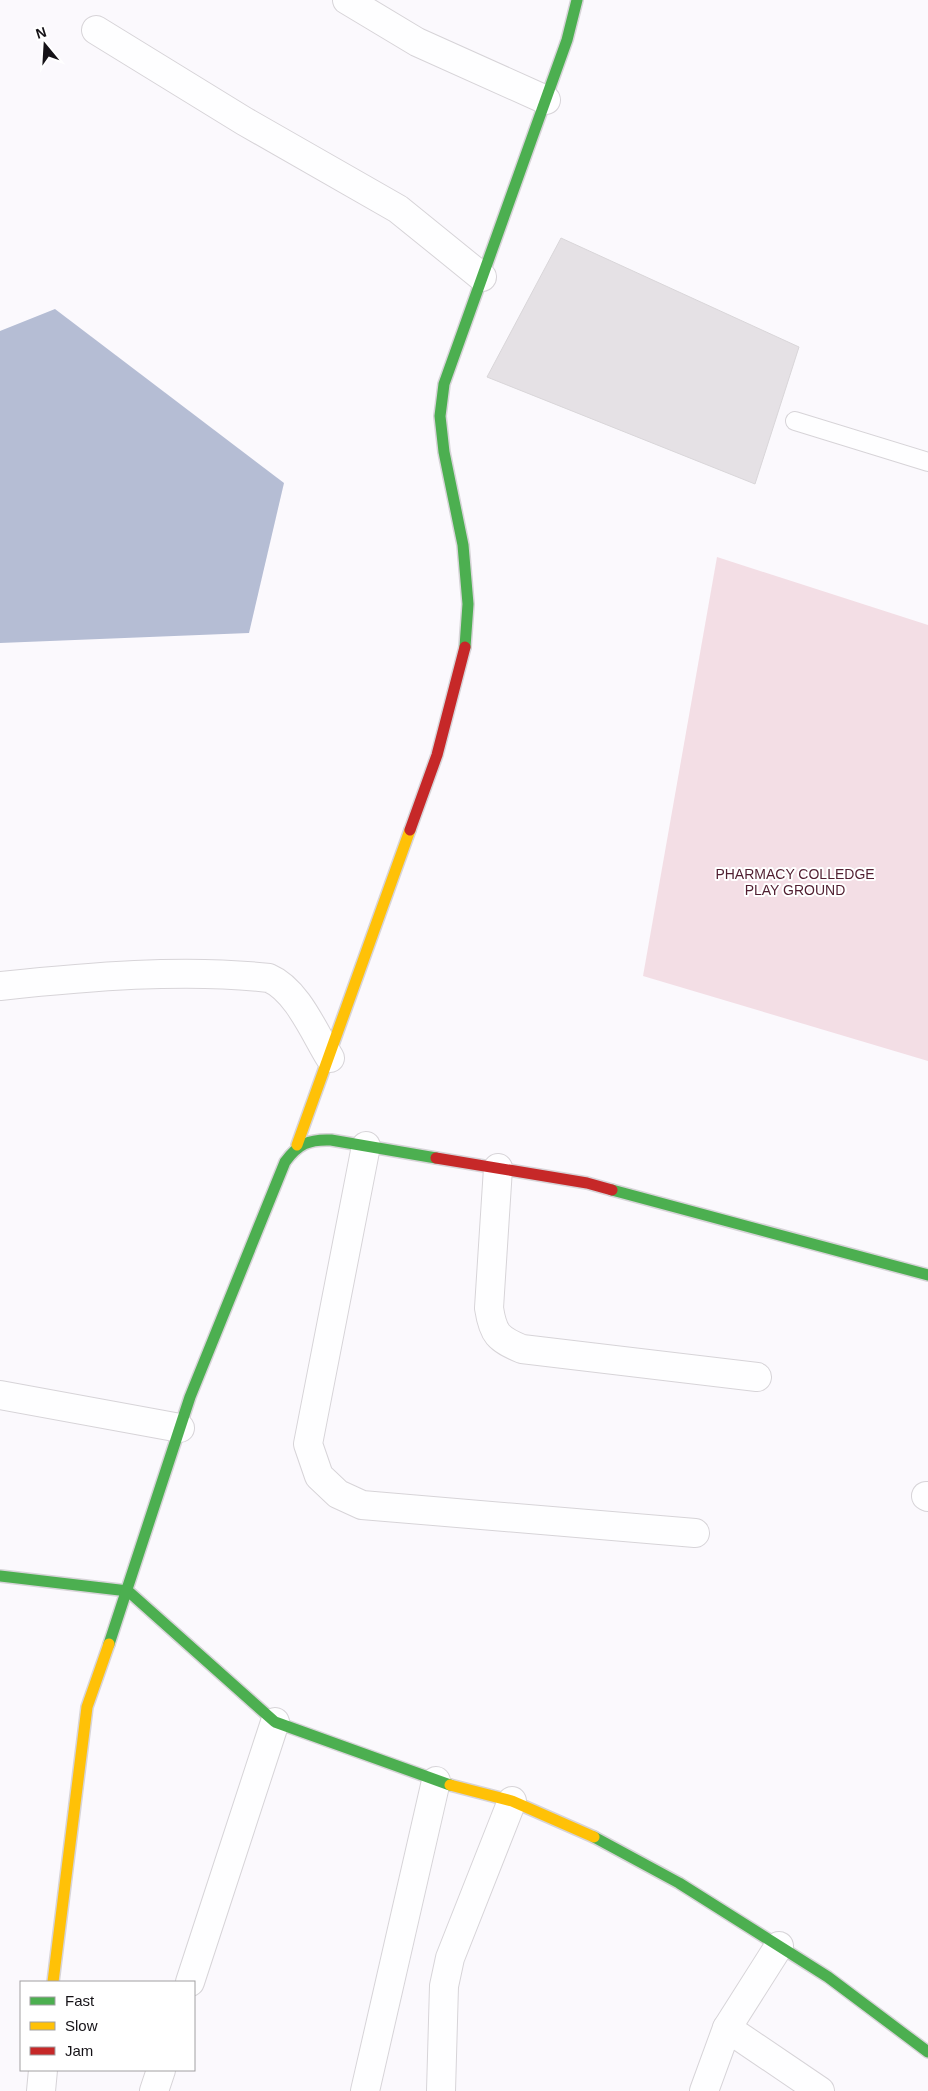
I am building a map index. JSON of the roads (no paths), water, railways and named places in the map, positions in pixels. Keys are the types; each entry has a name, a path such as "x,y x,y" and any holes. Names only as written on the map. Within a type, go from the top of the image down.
{"street":[{"path":"347,0 417,42 546,100"},
{"path":"54,1981 87,1707 128,1591 190,1397 285,1162 297,1145 438,755 465,647 468,604 463,544 444,452 440,416 444,384 567,40 577,0"},
{"path":"96,30 244,121 398,209 482,277"},
{"path":"0,986 73,978 172,975 269,978 282,983 292,994 330,1058"},
{"path":"297,1145 309,1140 331,1140 587,1182 928,1275"},
{"path":"366,1146 308,1444 319,1476 338,1494 362,1505 695,1533"},
{"path":"498,1168 489,1308 492,1326 502,1340 522,1348 758,1377"},
{"path":"0,1395 180,1428"},
{"path":"0,1576 128,1591 274,1722 436,1781 512,1802 607,1843 680,1883 828,1977 928,2052"},
{"path":"190,1981 274,1722"},
{"path":"365,2091 436,1781"},
{"path":"441,2091 444,1986 450,1958 512,1802"},
{"path":"704,2091 727,2028 779,1946"},
{"path":"727,2028 820,2091"},
{"path":"41,2091 43,2071"},
{"path":"154,2091 161,2071"}],"lane":[{"path":"795,421 928,462"}],"water":[{"path":"55,309 284,483 249,633 0,643 0,331"}],"park label":[{"name":"PHARMACY COLLEDGE PLAY GROUND","path":"795,882"}]}
